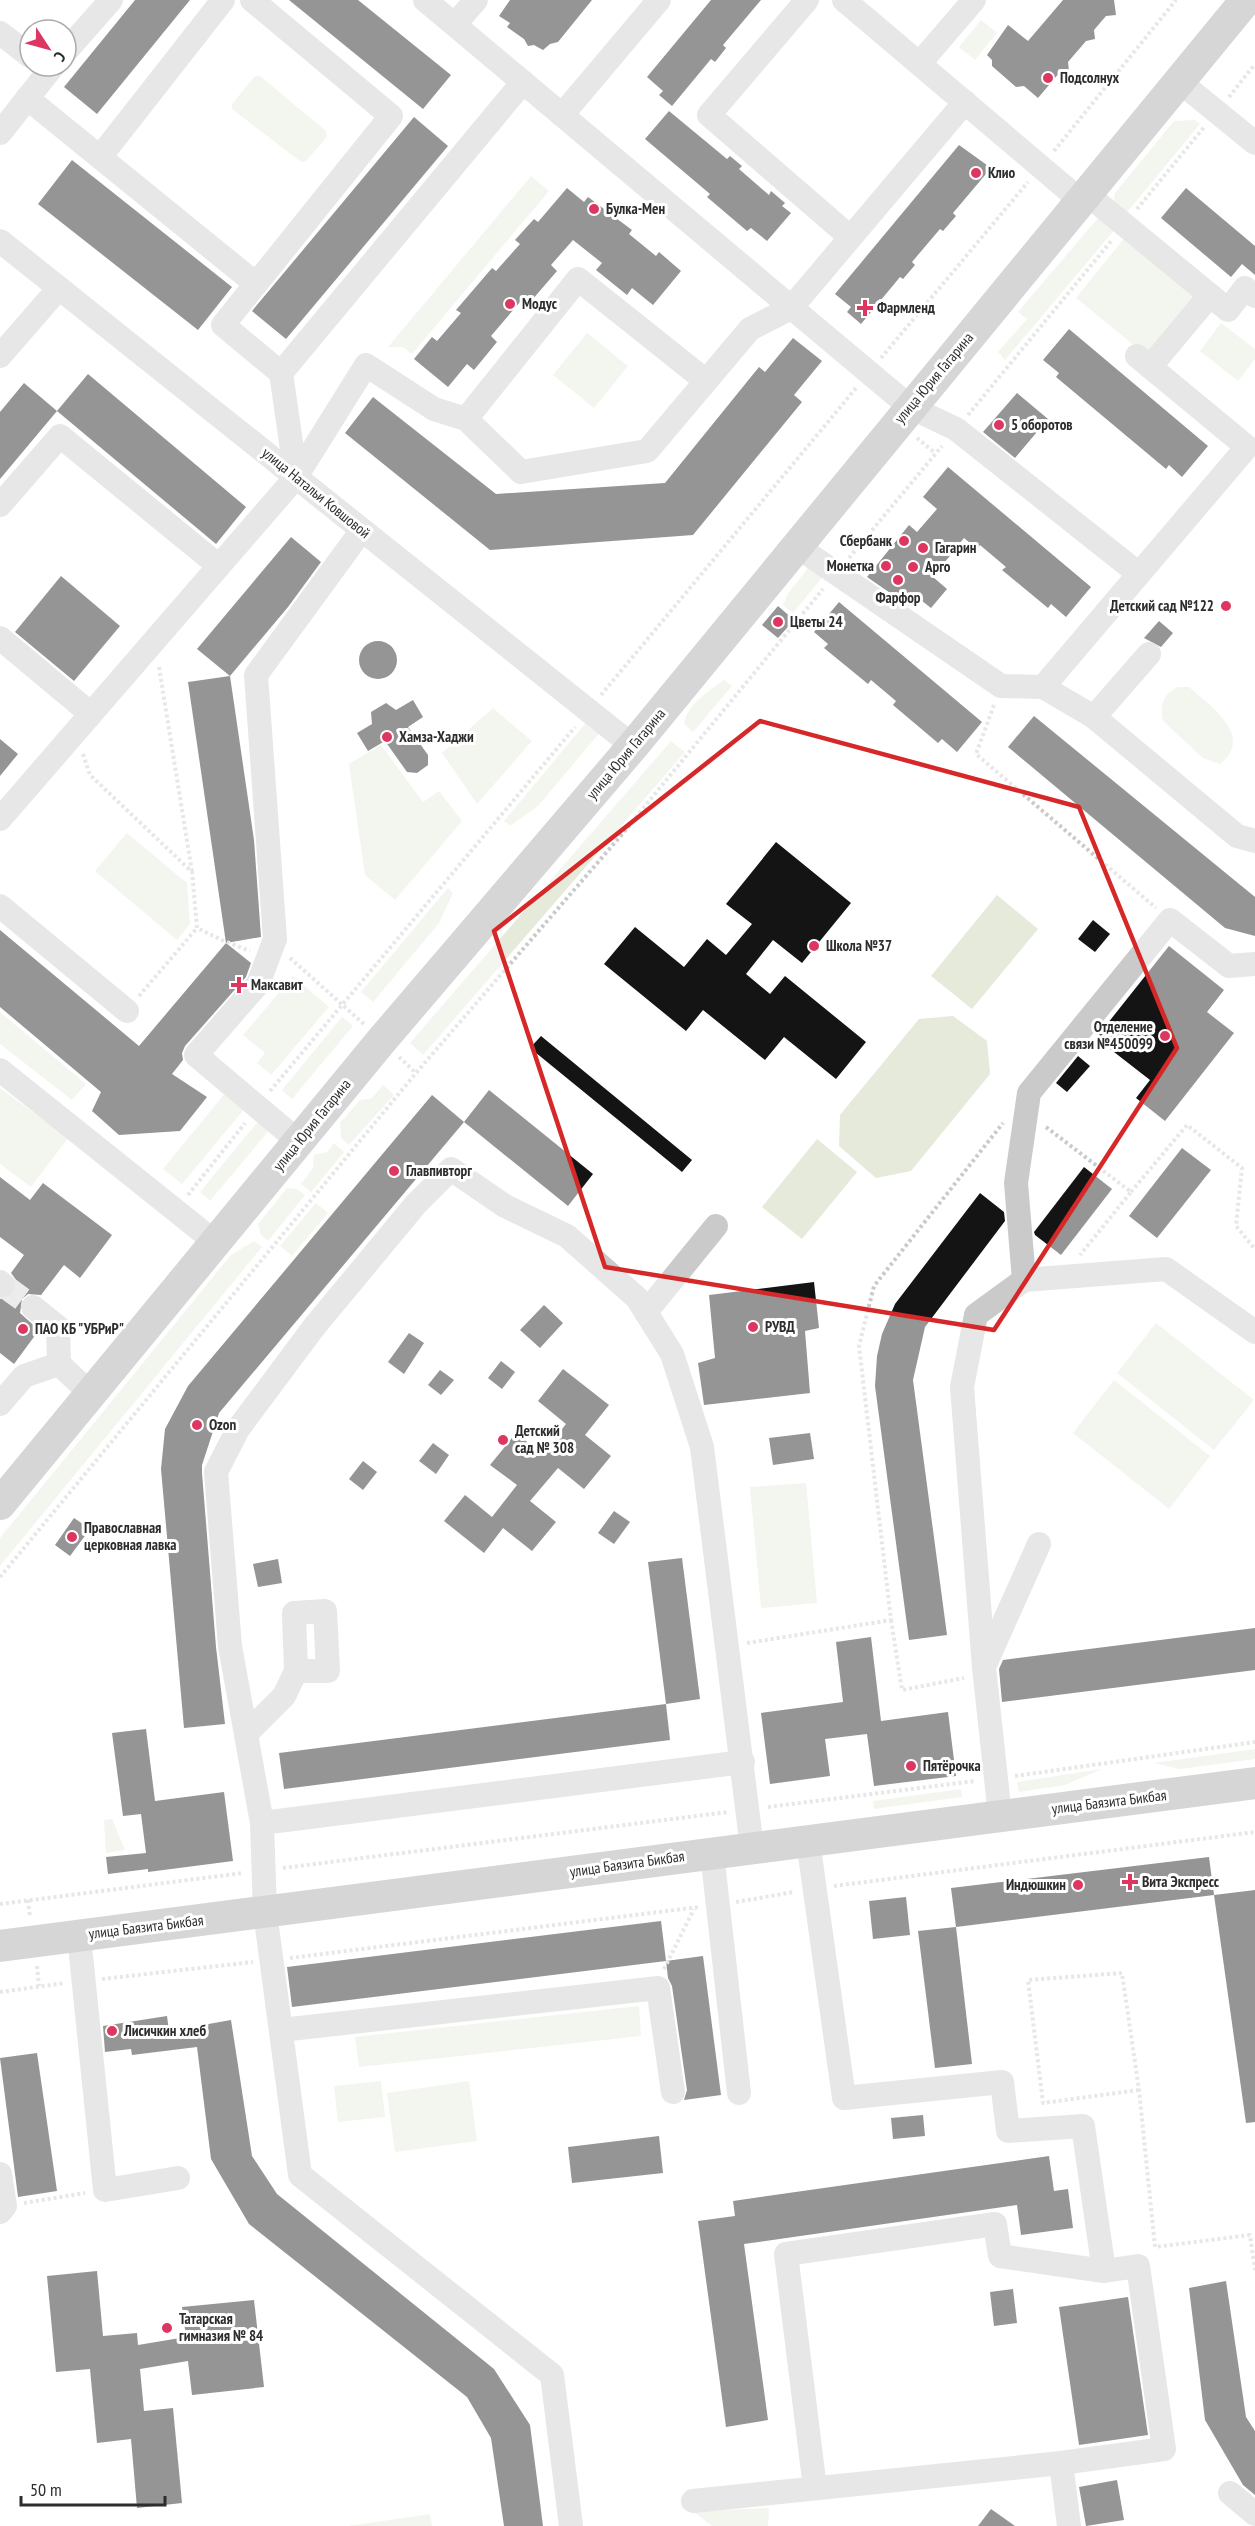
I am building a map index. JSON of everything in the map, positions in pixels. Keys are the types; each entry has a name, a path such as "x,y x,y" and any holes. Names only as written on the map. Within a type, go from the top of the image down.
{"main road":[{"name":"улица Юрия Гагарина","path":"0,1504 381,1040 633,746 798,547 910,407 1246,0"},
{"name":"улица Баязита Бикбая","path":"0,1946 1255,1783"}],"street":[{"path":"78,37 111,0"},
{"path":"100,157 223,0"},
{"path":"252,0 391,116 223,325 281,374 296,477"},
{"path":"425,0 910,407 956,429 1139,574"},
{"path":"455,24 476,0"},
{"path":"562,115 659,0"},
{"path":"807,0 709,115 850,237"},
{"path":"844,0 1040,167 1124,225 1228,310 1245,288 1255,296"},
{"path":"920,63 974,0"},
{"path":"0,33 18,46"},
{"path":"0,133 27,98 37,78"},
{"path":"281,374 523,82"},
{"path":"1180,82 1255,143"},
{"path":"27,98 256,284"},
{"path":"0,819 296,477 366,365 434,409 465,419 521,472 646,451 750,329 791,308 965,102"},
{"name":"улица Натальи Ковшовой","path":"0,241 633,746"},
{"path":"465,419 578,279 706,381"},
{"path":"0,356 59,288"},
{"path":"1043,687 1251,442 1144,362 1210,295"},
{"path":"0,505 60,436 219,566"},
{"path":"298,1141 196,1055 258,984 274,939 256,675 362,530"},
{"path":"798,547 1001,686 1043,687 1094,717 1236,836 1255,841"},
{"path":"0,638 91,714"},
{"path":"1094,717 1149,654"},
{"path":"0,906 127,1011"},
{"path":"1024,1280 1016,1183 1029,1093 1170,920 1229,966 1255,964"},
{"path":"0,1070 215,1242"},
{"path":"571,2526 552,2375 300,2175 266,1912 262,1823 230,1646 216,1472 238,1429 314,1327 416,1204 452,1169 505,1206 567,1236 637,1298 672,1354 702,1447 752,1848"},
{"path":"646,1312 716,1226"},
{"path":"1000,1816 985,1670 962,1387 976,1316 1024,1280 1166,1269 1255,1332"},
{"path":"33,1307 58,1327 59,1364 91,1394"},
{"path":"2,1397 24,1376 59,1364"},
{"path":"985,1670 1039,1544"},
{"path":"246,1734 284,1696 296,1671"},
{"path":"262,1823 743,1762"},
{"path":"808,1841 844,2098 1002,2082 1008,2131 1083,2126 1104,2271"},
{"path":"712,1853 739,2093"},
{"path":"79,1936 105,2190 178,2178"},
{"path":"281,2030 658,1988 673,2092"},
{"path":"0,2174 3,2209"},
{"path":"693,2501 1061,2463 1164,2449 1138,2266 1104,2271 1000,2256 995,2224 786,2254 815,2488"},
{"path":"1061,2463 1069,2526"},
{"path":"1230,2493 1255,2514"}],"path":[{"path":"177,1210 341,1003 589,710 1176,0"},
{"path":"0,1577 416,1073 618,839 1255,64"},
{"path":"127,1011 196,927 192,872 155,640"},
{"path":"1001,686 976,754 1170,920"},
{"path":"75,733 90,775 192,872"},
{"path":"196,927 249,951 290,957 416,1073"},
{"path":"1026,1112 1131,1192"},
{"path":"985,1670 902,1690 891,1620 859,1346 874,1286 1004,1122 1020,1153"},
{"path":"1062,1277 1187,1125 1242,1168 1236,1226 1255,1249"},
{"path":"728,1646 891,1620"},
{"path":"0,1904 995,1779 1255,1742"},
{"path":"0,1992 718,1905 814,1889 1255,1832"},
{"path":"658,1988 666,1961 694,1908"},
{"path":"1139,2090 1043,2103 1028,1980 1122,1973 1139,2090 1155,2247 1250,2235 1255,2270"},
{"path":"3,2209 105,2190"}],"highlighted area":[{"path":"760,721 1079,807 1177,1048 994,1330 605,1267 494,931"}],"green space":[{"path":"981,20 997,33 975,60 959,47"},
{"path":"255,76 260,76 326,131 327,137 306,161 301,162 232,109 232,104"},
{"path":"1195,120 1200,124 1124,216 1114,200 1115,193 1174,121"},
{"path":"531,176 549,191 412,354 403,347 388,347"},
{"path":"1097,219 1109,220 1116,228 1005,360 998,352 1027,319 1018,312"},
{"path":"1126,236 1196,294 1146,355 1076,298"},
{"path":"1221,323 1255,349 1255,359 1238,381 1200,351"},
{"path":"587,333 628,366 594,408 553,375"},
{"path":"813,562 826,573 793,613 783,605 789,592"},
{"path":"724,680 732,686 693,732 684,724 690,710 694,704"},
{"path":"1178,687 1189,687 1226,722 1233,743 1230,754 1220,764 1203,758 1163,721 1163,701 1168,693"},
{"path":"493,708 532,741 477,804 442,753"},
{"path":"589,719 602,730 538,806 510,826 504,821"},
{"path":"671,741 685,752 423,1055 410,1043"},
{"path":"381,745 423,802 439,791 462,821 395,900 365,875 349,764"},
{"path":"127,833 187,883 190,924 177,940 95,871"},
{"path":"448,888 453,893 439,923 373,1002 361,992"},
{"path":"997,895 1038,929 972,1009 931,976"},
{"path":"293,976 329,1007 271,1075 257,1063 265,1053 243,1035"},
{"path":"0,1012 86,1084 72,1100 0,1044"},
{"path":"953,1016 987,1041 990,1074 911,1171 876,1178 839,1146 840,1115 919,1019"},
{"path":"342,1017 353,1026 292,1099 282,1090"},
{"path":"383,1085 394,1095 349,1145 341,1138 340,1123 360,1100 371,1099"},
{"path":"0,1088 68,1138 31,1187 0,1164"},
{"path":"226,1092 245,1108 182,1184 163,1169"},
{"path":"260,1119 271,1128 210,1201 200,1192"},
{"path":"817,1139 857,1172 802,1239 762,1207"},
{"path":"334,1143 344,1152 311,1192 301,1184 313,1168 314,1155 327,1152"},
{"path":"287,1188 297,1189 305,1195 268,1241 261,1235 258,1224"},
{"path":"316,1203 328,1213 292,1256 280,1246"},
{"path":"254,1241 262,1247 0,1566 0,1538 231,1255"},
{"path":"1156,1323 1254,1400 1214,1450 1117,1373"},
{"path":"1114,1380 1210,1456 1169,1509 1073,1433"},
{"path":"806,1483 817,1603 761,1608 750,1487"},
{"path":"1255,1749 1255,1759 1180,1769 1154,1763"},
{"path":"1102,1769 1065,1785 1019,1792 1017,1782"},
{"path":"961,1789 962,1797 874,1809 873,1801"},
{"path":"112,1819 125,1850 106,1853 104,1820"},
{"path":"639,2006 641,2036 359,2067 355,2037"},
{"path":"381,2081 385,2117 338,2122 334,2086"},
{"path":"469,2081 477,2141 395,2152 387,2093"},
{"path":"769,2508 768,2526 712,2526 693,2511"},
{"path":"430,2514 432,2526 348,2526"}],"building":[{"path":"135,0 190,0 97,114 64,87 71,78 78,78 78,70"},
{"path":"289,0 358,0 451,75 423,109"},
{"path":"510,0 592,0 558,42 550,44 543,50 534,45 528,46 524,39 507,27 510,23 499,16"},
{"path":"711,0 761,0 723,45 726,48 715,62 711,59 672,106 659,95 663,91 647,77"},
{"path":"1063,0 1114,0 1116,15 1106,16 1094,30 1095,39 1086,41 1068,62 1069,71 1060,72 1038,98 1024,86 1016,87 992,66 992,60 987,55 1008,25 1028,41"},
{"path":"669,111 727,159 730,156 742,166 739,169 769,195 771,191 785,203 782,206 791,213 767,241 751,228 747,231 707,197 710,194 645,139"},
{"path":"414,117 448,146 286,339 252,311"},
{"path":"959,145 991,168 953,213 956,216 943,231 940,229 912,262 915,265 903,279 900,277 861,324 847,312 851,307 835,294"},
{"path":"72,160 232,287 198,330 38,204"},
{"path":"567,188 584,202 588,197 632,230 629,234 656,256 659,252 681,271 653,305 632,288 627,295 596,270 602,263 573,240 551,265 557,271 532,300 526,295 491,336 497,342 474,370 467,364 448,387 414,359 432,337 437,341 461,313 456,310 492,268 496,271 520,244 515,240 534,219 538,222"},
{"path":"1186,188 1255,246 1255,275 1242,264 1231,277 1161,218"},
{"path":"1069,329 1208,446 1182,477 1169,465 1166,469 1056,377 1059,373 1043,360"},
{"path":"793,338 822,361 794,395 802,402 693,535 490,550 345,433 373,397 496,494 665,483 759,367 765,372"},
{"path":"88,374 246,507 216,544 57,411"},
{"path":"24,383 57,411 0,479 0,412"},
{"path":"1017,393 1048,419 1015,458 983,432"},
{"path":"948,467 1091,587 1066,617 1051,604 1048,608 1002,570 1006,567 980,545 977,549 964,538 933,577 947,589 931,608 917,597 909,606 867,577 909,525 917,532 937,509 923,497"},
{"path":"291,537 321,562 288,607 230,676 197,649"},
{"path":"61,576 120,626 74,681 15,632"},
{"path":"839,602 982,722 957,752 942,739 938,743 893,705 896,701 871,680 868,684 824,648 828,644 814,632"},
{"path":"778,606 794,620 778,638 762,625"},
{"path":"1159,621 1173,633 1161,647 1144,638"},
{"path":"378,641 391,647 397,660 391,673 378,679 365,673 359,660 365,647"},
{"path":"230,676 254,840 261,937 226,943 188,682"},
{"name":"Хамза-Хаджи","path":"413,700 423,717 408,727 428,755 428,765 417,773 407,772 385,741 368,751 357,733 372,724 371,712 386,703 396,710"},
{"path":"1034,716 1255,897 1255,936 1225,928 1008,747"},
{"path":"0,739 18,754 0,776"},
{"path":"776,842 851,903 802,963 773,940 746,974 770,994 785,976 866,1042 836,1079 784,1037 765,1060 703,1010 686,1031 604,964 635,927 684,967 707,939 726,955 752,924 726,904"},
{"path":"1093,920 1110,934 1095,952 1078,939"},
{"path":"0,930 139,1046 226,943 251,963 246,977 185,1046 182,1053 183,1060 172,1074 207,1097 180,1131 119,1135 92,1111 101,1092 0,1007"},
{"name":"Отделение связи №450099","path":"1169,946 1224,990 1207,1012 1234,1033 1165,1121 1136,1098 1150,1080 1096,1038"},
{"path":"541,1036 692,1160 682,1172 530,1048"},
{"path":"1078,1056 1090,1066 1067,1092 1056,1083"},
{"path":"489,1090 593,1174 568,1206 464,1122"},
{"path":"432,1095 464,1122 219,1413 202,1465 202,1473 216,1647 225,1724 184,1728 161,1469 165,1429 188,1386"},
{"path":"1182,1148 1211,1170 1157,1238 1129,1216"},
{"path":"1084,1167 1112,1189 1061,1255 1034,1232"},
{"path":"0,1177 30,1200 43,1183 112,1235 80,1278 64,1265 41,1295 28,1294 22,1299 20,1313 39,1330 14,1364 0,1353 0,1299 13,1295 17,1289 17,1281 11,1273 24,1255 0,1237"},
{"path":"980,1193 1004,1212 1005,1221 925,1327 913,1380 947,1635 909,1640 875,1386 877,1356 882,1334 895,1304"},
{"path":"814,1282 819,1328 805,1331 810,1393 704,1405 698,1363 715,1358 709,1295"},
{"path":"544,1305 563,1323 540,1348 520,1330"},
{"path":"409,1333 424,1343 404,1374 388,1362"},
{"path":"501,1361 515,1372 502,1389 488,1378"},
{"path":"563,1369 609,1405 585,1435 611,1456 584,1489 558,1468 530,1501 556,1522 532,1551 503,1528 484,1553 444,1521 465,1495 492,1517 517,1485 490,1465 516,1433 542,1454 566,1424 538,1401"},
{"path":"440,1370 454,1380 441,1395 428,1385"},
{"path":"810,1433 814,1459 773,1465 769,1438"},
{"path":"433,1443 449,1455 436,1474 419,1461"},
{"path":"363,1461 377,1472 363,1490 349,1479"},
{"path":"614,1511 630,1522 614,1544 598,1533"},
{"name":"Православная церковная лавка","path":"74,1518 90,1529 70,1556 55,1545"},
{"path":"682,1558 700,1699 666,1704 648,1562"},
{"path":"278,1559 282,1583 258,1587 253,1564"},
{"path":"1255,1628 1255,1670 1002,1702 999,1669 1003,1660"},
{"path":"871,1637 881,1721 948,1712 956,1776 874,1786 867,1734 825,1739 830,1776 770,1784 761,1713 843,1702 836,1642"},
{"path":"666,1704 670,1740 284,1789 279,1753"},
{"path":"146,1729 155,1801 224,1792 233,1861 148,1872 148,1869 108,1874 106,1857 146,1853 141,1814 123,1816 112,1733"},
{"path":"1209,1857 1214,1895 956,1927 951,1888"},
{"path":"1255,1890 1255,2122 1246,2123 1214,1895"},
{"path":"906,1897 910,1935 873,1939 869,1901"},
{"path":"661,1921 666,1961 292,2007 287,1967"},
{"path":"956,1927 972,2064 935,2068 918,1931"},
{"path":"703,1956 721,2095 684,2100 687,2090 672,1986 668,1978 666,1961"},
{"path":"167,2016 169,2031 231,2020 252,2156 277,2194 494,2369 530,2425 543,2526 504,2526 491,2438 467,2397 249,2224 211,2159 197,2047 132,2055 131,2049 105,2052 103,2026"},
{"path":"37,2053 57,2191 18,2197 0,2058"},
{"path":"923,2115 925,2136 893,2139 891,2118"},
{"path":"659,2136 663,2173 572,2183 568,2147"},
{"path":"1049,2156 1054,2191 1068,2189 1073,2228 1021,2235 1017,2205 744,2244 768,2420 726,2427 698,2221 735,2216 733,2201"},
{"path":"97,2271 103,2336 137,2333 138,2345 186,2337 182,2307 254,2300 264,2387 192,2395 188,2361 140,2369 144,2411 173,2408 182,2503 137,2508 131,2439 97,2443 90,2369 56,2372 47,2276"},
{"path":"1226,2281 1246,2417 1255,2431 1255,2495 1243,2485 1205,2420 1189,2288"},
{"path":"1013,2289 1017,2323 994,2326 990,2292"},
{"path":"1128,2297 1148,2435 1079,2445 1059,2307"},
{"path":"1117,2480 1124,2520 1086,2526 1079,2487"},
{"path":"991,2509 1015,2526 978,2526"}],"tunnel":[{"path":"3,1285 33,1307"}],"place":[{"name":"Подсолнух","path":"1048,78"},
{"name":"Клио","path":"976,173"},
{"name":"Булка-Мен","path":"594,209"},
{"name":"Модус","path":"510,304"},
{"name":"Фармленд","path":"865,308"},
{"name":"5 оборотов","path":"999,425"},
{"name":"Сбербанк","path":"904,541"},
{"name":"Гагарин","path":"923,548"},
{"name":"Монетка","path":"886,566"},
{"name":"Арго","path":"913,567"},
{"name":"Фарфор","path":"898,580"},
{"name":"Детский сад №122","path":"1226,606"},
{"name":"Цветы 24","path":"778,622"},
{"name":"Хамза-Хаджи","path":"387,737"},
{"name":"Школа №37","path":"814,946"},
{"name":"Максавит","path":"239,985"},
{"name":"Отделение связи №450099","path":"1165,1036"},
{"name":"Главпивторг","path":"394,1171"},
{"name":"РУВД","path":"753,1327"},
{"name":"ПАО КБ \"УБРиР\"","path":"23,1329"},
{"name":"Ozon","path":"197,1425"},
{"name":"Детский сад № 308","path":"503,1440"},
{"name":"Православная церковная лавка","path":"72,1537"},
{"name":"Пятёрочка","path":"911,1766"},
{"name":"Вита Экспресс","path":"1130,1882"},
{"name":"Индюшкин","path":"1078,1885"},
{"name":"Лисичкин хлеб","path":"112,2031"},
{"name":"Татарская гимназия № 84","path":"167,2328"}]}
